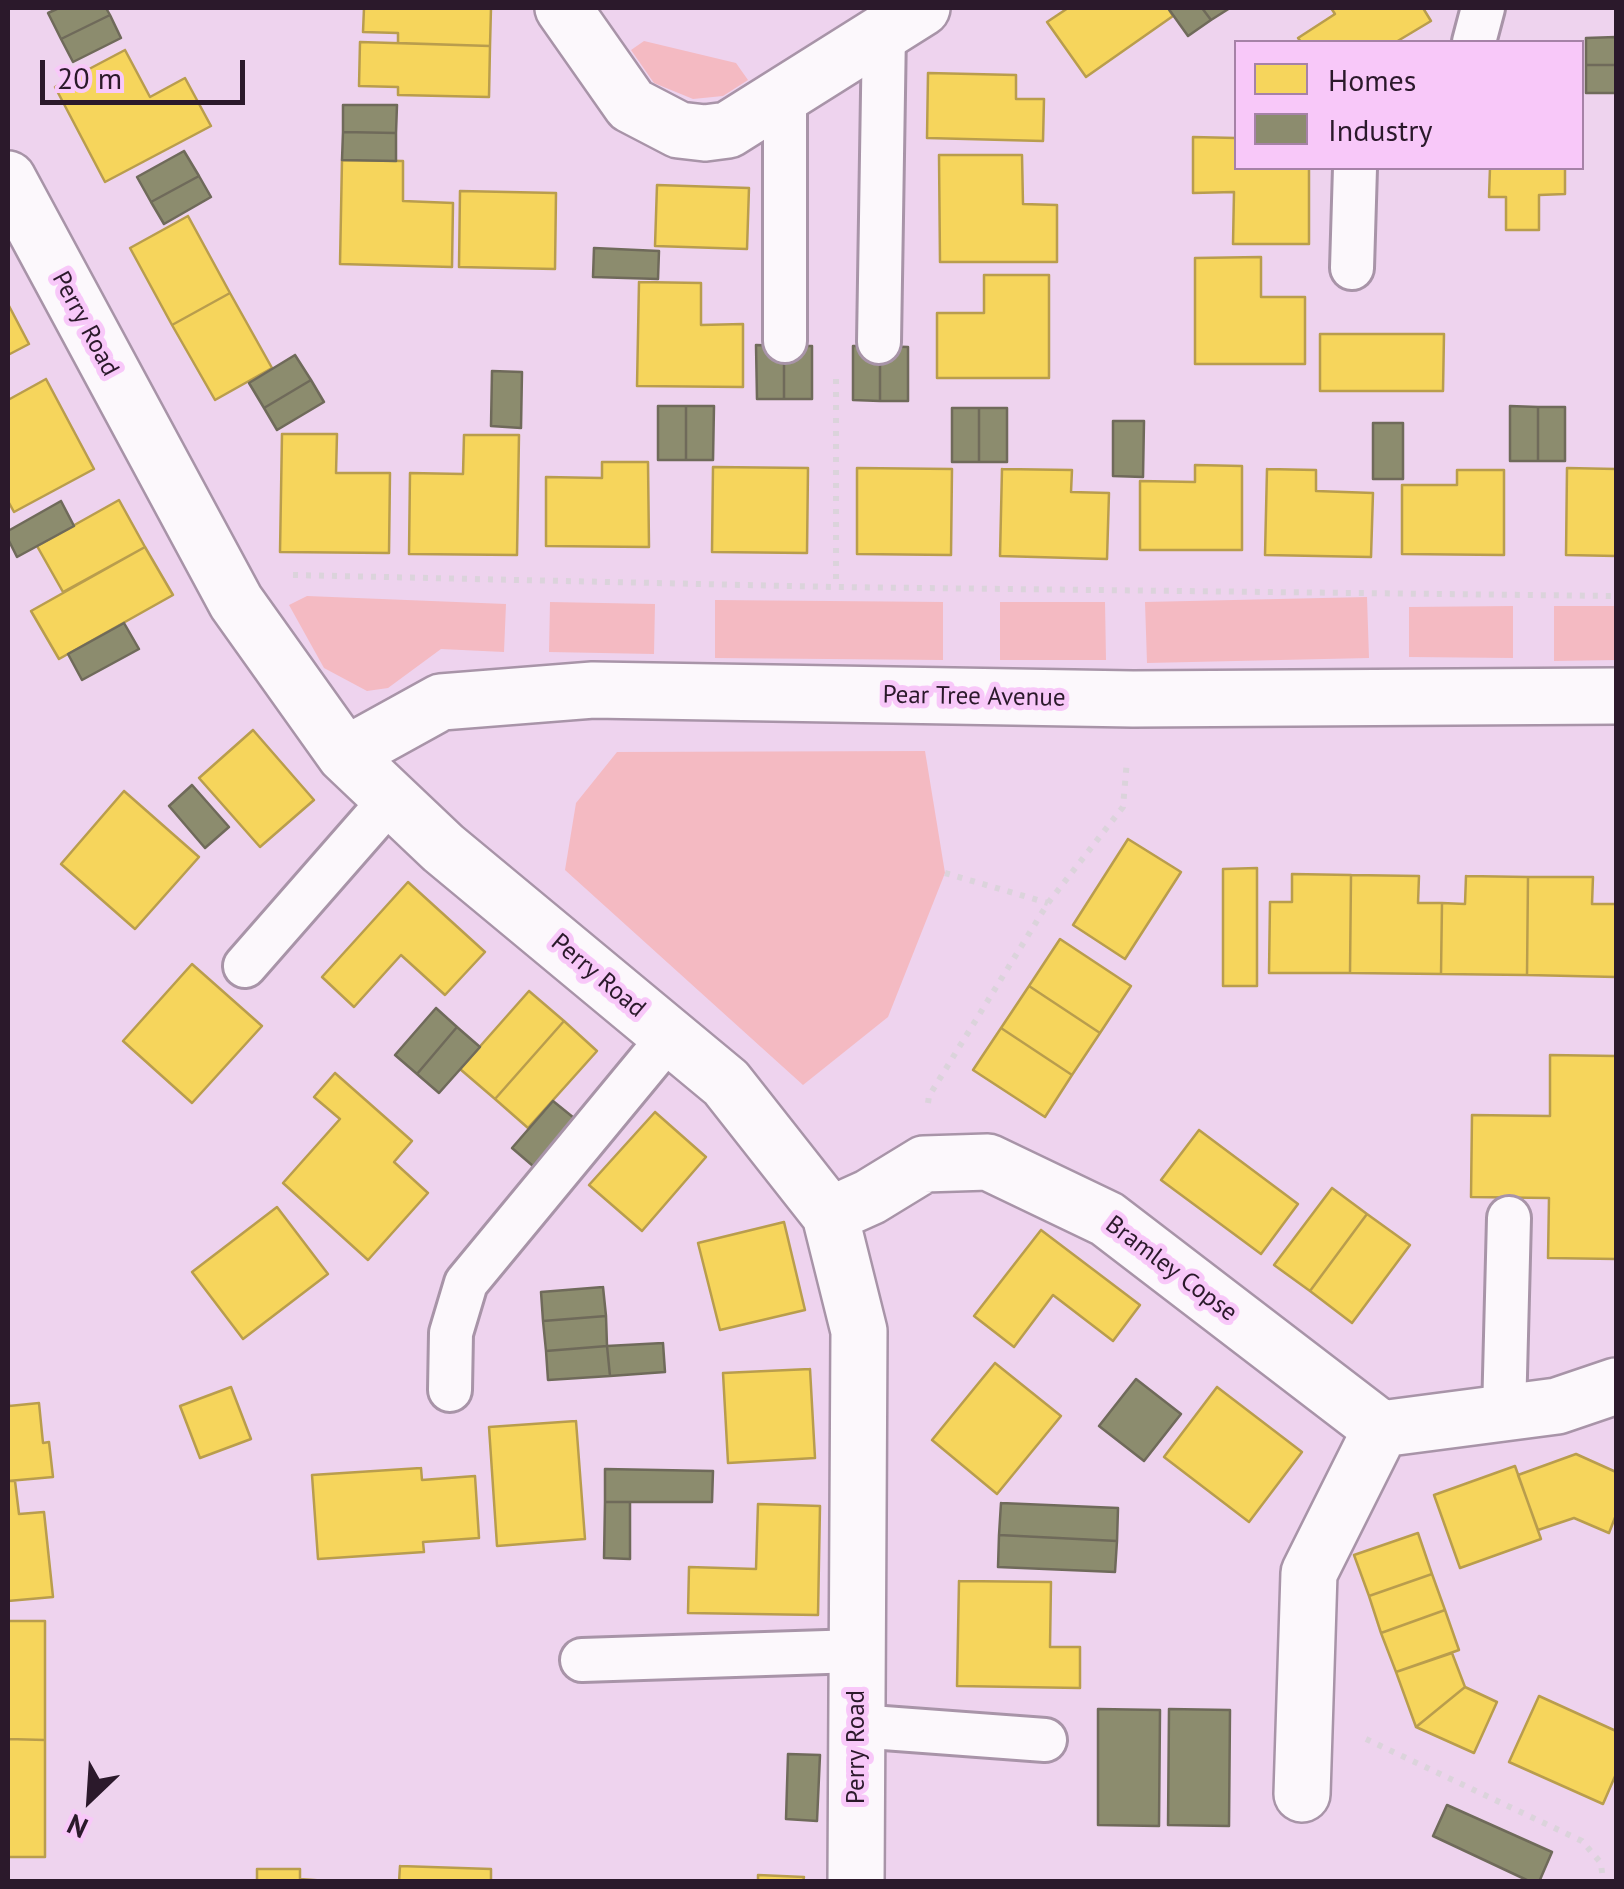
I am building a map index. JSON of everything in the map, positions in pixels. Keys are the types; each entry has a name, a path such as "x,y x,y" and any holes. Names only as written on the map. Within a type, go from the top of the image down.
{"street":[{"path":"564,8 631,105 678,130 705,133 728,130 903,19"},
{"name":"Perry Road","path":"8,179 236,602 345,755 443,848 726,1083 830,1215 859,1331 856,1882"},
{"name":"Pear Tree Avenue","path":"345,755 441,702 593,690 1133,699 1616,696"},
{"name":"Bramley Copse","path":"830,1215 870,1197 924,1164 988,1162 1107,1219 1382,1429"},
{"path":"1302,1794 1309,1573 1382,1429 1556,1406 1616,1385"}],"lane":[{"path":"1475,40 1483,8"},
{"path":"879,342 903,19"},
{"path":"785,93 785,341"},
{"path":"1352,268 1356,170"},
{"path":"245,966 392,798"},
{"path":"450,1390 451,1332 466,1283 670,1036"},
{"path":"1504,1414 1509,1218"},
{"path":"582,1660 857,1651"},
{"path":"856,1726 1045,1740"}],"path":[{"path":"236,602 270,575 836,588 1616,596"},
{"path":"924,1164 929,1096 1048,903 1123,807 1133,699"},
{"path":"945,873 1048,903"},
{"path":"1302,1708 1582,1841 1601,1862 1604,1882"}],"shaded area":[{"path":"644,41 736,63 748,80 723,96 693,99 654,83 631,50"},
{"path":"307,596 506,604 504,652 441,649 388,688 367,691 324,668 289,605"},
{"path":"1367,597 1369,658 1147,663 1145,602"},
{"path":"715,600 943,602 943,660 715,658"},
{"path":"550,602 655,604 654,654 549,652"},
{"path":"1000,602 1105,602 1106,660 1000,660"},
{"path":"1513,606 1513,658 1409,657 1409,607"},
{"path":"1554,606 1616,606 1616,660 1554,661"},
{"path":"925,751 945,873 888,1017 803,1085 565,870 576,803 617,752"}],"building: Homes":[{"path":"364,8 491,8 490,46 398,43 398,33 363,32"},
{"path":"1068,8 1168,8 1173,16 1086,77 1047,22"},
{"path":"1331,8 1423,8 1431,21 1399,40 1298,38 1335,14"},
{"path":"360,42 490,46 489,97 398,95 398,87 359,86"},
{"path":"125,50 150,97 185,78 211,126 105,182 55,87"},
{"path":"928,73 1016,75 1016,99 1044,99 1043,141 927,138"},
{"path":"1193,137 1234,138 1234,170 1309,170 1309,244 1233,244 1234,192 1193,193"},
{"path":"939,155 1022,155 1023,204 1057,205 1057,262 940,262"},
{"path":"342,160 403,161 403,201 453,203 452,267 340,264"},
{"path":"1490,170 1565,170 1565,194 1539,195 1539,230 1506,230 1506,197 1489,197"},
{"path":"657,185 749,188 747,249 655,246"},
{"path":"460,191 556,193 555,269 459,267"},
{"path":"188,216 230,293 172,325 130,248"},
{"path":"1261,257 1261,297 1305,297 1305,364 1195,364 1195,258"},
{"path":"984,275 1049,275 1049,378 937,378 937,313 984,313"},
{"path":"639,282 701,283 701,325 743,324 743,387 637,386"},
{"path":"230,293 272,368 215,400 172,325"},
{"path":"8,304 29,344 8,355"},
{"path":"1320,334 1444,334 1443,391 1320,391"},
{"path":"46,379 94,469 14,512 8,501 8,400"},
{"path":"282,434 337,434 336,473 390,473 389,553 280,552"},
{"path":"464,435 519,435 517,555 409,554 410,473 463,474"},
{"path":"602,462 648,462 649,547 546,546 546,477 602,478"},
{"path":"1195,465 1242,466 1242,550 1140,550 1140,481 1195,482"},
{"path":"713,467 808,468 807,553 712,552"},
{"path":"857,468 952,469 951,555 857,554"},
{"path":"1567,468 1616,469 1616,556 1566,555"},
{"path":"1002,469 1072,470 1071,492 1109,493 1107,559 1000,556"},
{"path":"1267,469 1316,470 1316,491 1373,493 1371,557 1265,555"},
{"path":"1457,470 1504,470 1504,555 1402,554 1402,485 1457,485"},
{"path":"119,500 145,547 63,592 37,546"},
{"path":"145,547 173,595 59,659 31,611"},
{"path":"253,730 314,800 260,847 199,778"},
{"path":"124,791 199,857 135,929 61,864"},
{"path":"1128,839 1181,872 1125,959 1073,925"},
{"path":"1257,868 1257,986 1223,986 1223,869"},
{"path":"1292,874 1351,875 1350,973 1269,973 1270,902 1292,902"},
{"path":"1351,875 1419,876 1418,903 1442,903 1441,974 1350,973"},
{"path":"1466,876 1528,877 1527,975 1441,974 1442,903 1465,904"},
{"path":"1528,877 1593,877 1592,904 1616,904 1616,977 1527,975"},
{"path":"408,882 485,952 445,995 401,955 354,1007 322,977"},
{"path":"1060,939 1131,986 1100,1033 1029,986"},
{"path":"192,964 262,1026 192,1103 123,1041"},
{"path":"1029,986 1100,1033 1072,1075 1001,1028"},
{"path":"529,991 564,1021 495,1099 460,1069"},
{"path":"564,1021 597,1051 528,1128 495,1099"},
{"path":"1001,1028 1072,1075 1045,1117 973,1070"},
{"path":"1550,1055 1616,1056 1616,1259 1548,1258 1549,1198 1471,1197 1472,1115 1550,1116"},
{"path":"335,1073 412,1141 394,1162 428,1193 368,1260 283,1183 340,1119 314,1097"},
{"path":"655,1112 706,1157 642,1231 589,1185"},
{"path":"1199,1130 1298,1204 1261,1254 1161,1180"},
{"path":"1332,1188 1367,1214 1310,1291 1274,1265"},
{"path":"277,1207 328,1274 243,1339 192,1272"},
{"path":"1367,1214 1410,1245 1352,1323 1310,1291"},
{"path":"784,1222 805,1310 720,1330 698,1243"},
{"path":"1041,1230 1140,1305 1113,1341 1053,1295 1014,1347 974,1316"},
{"path":"995,1363 1061,1416 997,1494 932,1440"},
{"path":"810,1369 815,1458 728,1463 723,1373"},
{"path":"8,1387 9,1406 39,1403 43,1443 49,1442 53,1477 8,1481"},
{"path":"231,1387 251,1439 200,1458 180,1406"},
{"path":"1217,1387 1302,1452 1249,1522 1164,1457"},
{"path":"576,1421 585,1539 497,1546 489,1427"},
{"path":"1576,1454 1616,1472 1616,1515 1609,1533 1574,1518 1538,1530 1518,1475"},
{"path":"1515,1466 1541,1539 1460,1568 1434,1495"},
{"path":"421,1468 422,1480 475,1476 479,1538 423,1542 424,1552 318,1559 312,1475"},
{"path":"8,1481 15,1481 19,1514 44,1512 53,1597 8,1601"},
{"path":"758,1504 820,1506 818,1615 688,1613 689,1567 756,1569"},
{"path":"1418,1533 1432,1574 1369,1596 1354,1555"},
{"path":"1432,1574 1445,1610 1381,1633 1369,1596"},
{"path":"959,1581 1051,1582 1050,1647 1080,1647 1080,1688 957,1686"},
{"path":"1445,1610 1459,1650 1396,1672 1381,1633"},
{"path":"8,1621 45,1621 45,1740 8,1739"},
{"path":"1452,1653 1465,1687 1416,1727 1396,1672"},
{"path":"1465,1687 1497,1702 1474,1753 1416,1727"},
{"path":"1539,1696 1616,1731 1616,1774 1603,1804 1509,1762"},
{"path":"8,1739 45,1740 45,1857 8,1857"},
{"path":"400,1866 491,1869 491,1882 399,1882"},
{"path":"257,1869 300,1869 300,1879 341,1882 234,1882 257,1881"},
{"path":"758,1875 804,1877 803,1882 758,1882"}],"building: Industry":[{"path":"59,8 106,8 110,15 61,39 48,13"},
{"path":"1168,8 1202,8 1211,20 1188,36"},
{"path":"1202,8 1230,8 1211,20"},
{"path":"110,15 121,38 73,62 61,39"},
{"path":"1616,37 1616,65 1586,65 1586,38"},
{"path":"1586,65 1616,65 1616,93 1586,93"},
{"path":"343,105 397,105 396,133 343,132"},
{"path":"343,132 396,133 396,161 342,160"},
{"path":"184,151 199,176 151,202 137,177"},
{"path":"199,176 211,197 164,224 151,202"},
{"path":"594,248 659,251 658,279 593,277"},
{"path":"756,345 784,346 784,399 757,399"},
{"path":"784,346 812,346 812,399 784,399"},
{"path":"853,346 880,346 880,401 853,400"},
{"path":"880,346 908,347 908,401 880,401"},
{"path":"295,355 311,380 264,408 249,383"},
{"path":"492,371 522,372 521,428 491,426"},
{"path":"311,380 324,402 277,430 264,408"},
{"path":"658,406 686,406 686,460 658,460"},
{"path":"686,406 714,406 713,460 686,460"},
{"path":"1510,406 1538,407 1538,461 1510,461"},
{"path":"1538,407 1565,407 1565,461 1538,461"},
{"path":"952,408 979,408 979,462 952,462"},
{"path":"979,408 1007,408 1007,462 979,462"},
{"path":"1113,421 1144,421 1143,477 1113,476"},
{"path":"1373,423 1403,423 1403,479 1373,479"},
{"path":"61,501 74,526 17,557 8,531"},
{"path":"124,623 139,649 82,680 68,654"},
{"path":"192,785 229,827 205,848 169,806"},
{"path":"436,1008 457,1027 417,1074 395,1055"},
{"path":"457,1027 480,1047 439,1093 417,1074"},
{"path":"553,1101 574,1118 533,1166 512,1148"},
{"path":"603,1287 606,1316 543,1321 541,1292"},
{"path":"606,1316 607,1346 546,1351 543,1321"},
{"path":"663,1343 665,1372 610,1376 607,1346"},
{"path":"607,1346 610,1376 548,1380 546,1351"},
{"path":"1136,1379 1181,1414 1144,1461 1099,1426"},
{"path":"605,1469 713,1471 712,1502 605,1502"},
{"path":"605,1502 630,1502 630,1559 604,1558"},
{"path":"1001,1503 1118,1508 1117,1541 999,1535"},
{"path":"999,1535 1117,1541 1115,1572 998,1567"},
{"path":"1098,1709 1160,1710 1159,1826 1098,1825"},
{"path":"1169,1709 1230,1710 1229,1826 1168,1825"},
{"path":"788,1754 820,1755 817,1821 786,1819"},
{"path":"1447,1805 1552,1852 1539,1882 1531,1882 1433,1836"}]}
